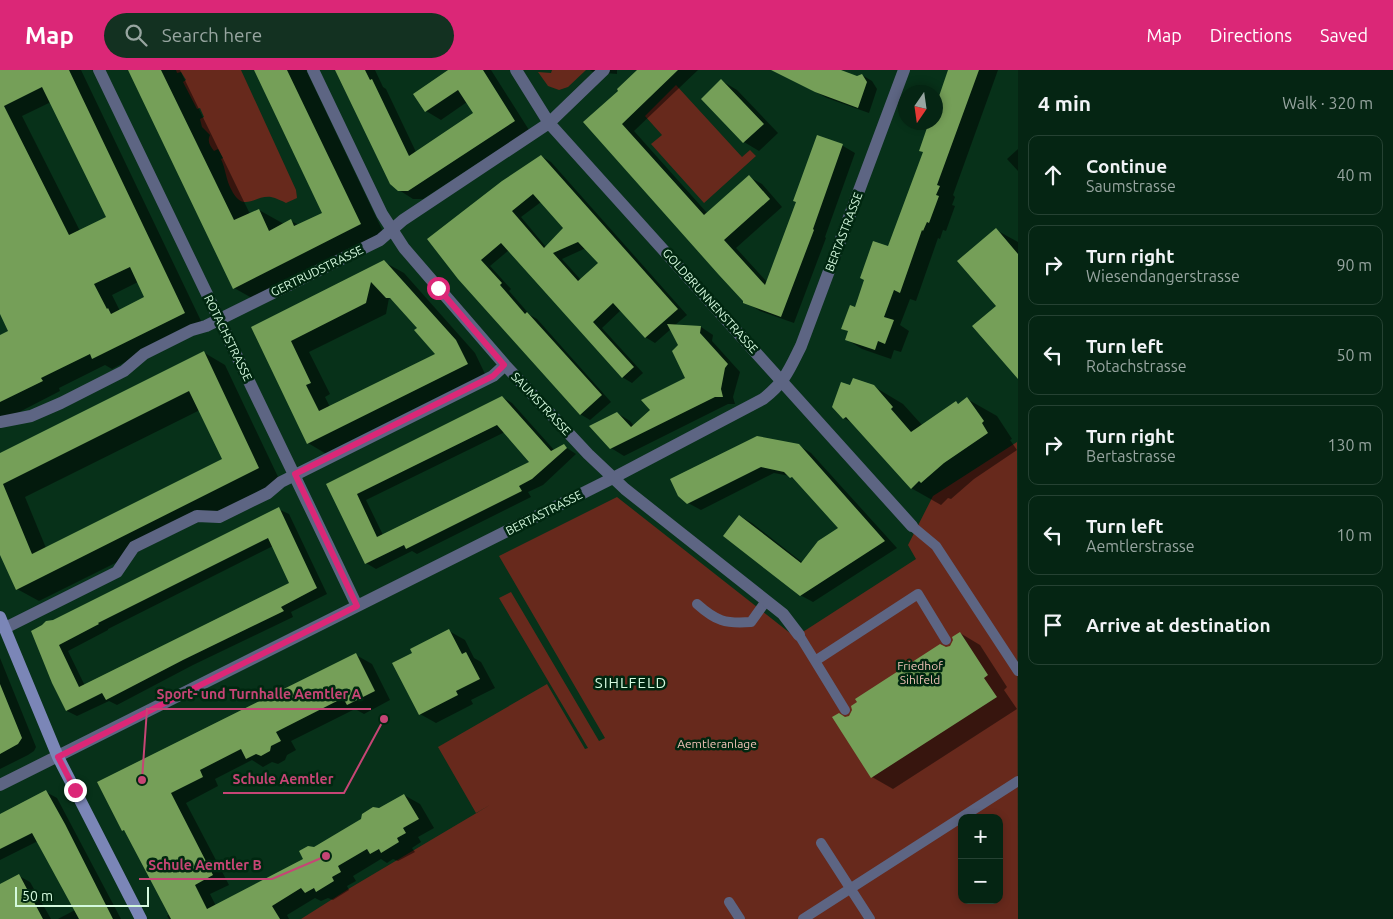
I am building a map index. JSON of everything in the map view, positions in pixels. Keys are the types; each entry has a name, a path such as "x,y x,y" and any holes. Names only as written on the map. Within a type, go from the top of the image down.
{"street":[{"name":"ROTACHSTRASSE","path":"99,70 357,606"},
{"name":"SAUMSTRASSE","path":"313,70 382,214 392,230 404,248 504,365 588,454 632,495 782,614 799,634"},
{"name":"GOLDBRUNNENSTRASSE","path":"516,70 549,123 912,526"},
{"name":"GERTRUDSTRASSE","path":"0,422 32,416 124,371 144,354 374,244 403,220 549,123 604,70"},
{"name":"BERTASTRASSE","path":"0,785 614,478 763,399 783,382 801,346 904,70"},
{"path":"141,919 58,757 2,622 117,572 134,548 196,516 219,517 268,493 281,482 295,474 493,376 504,365"}],"lane":[{"path":"912,526 936,546 1018,671"},
{"path":"816,661 918,594 946,640"},
{"path":"697,604 716,619 738,623 751,622 766,602"},
{"path":"799,634 845,710"},
{"path":"803,919 1018,781"},
{"path":"821,843 870,919"},
{"path":"729,902 740,919"}],"green space":[{"path":"176,70 241,70 296,190 297,198 286,203 271,197 244,202 235,196 228,182 221,159 223,158 218,149 214,151 209,142 210,135 202,127 200,119 204,117 200,108 197,109 183,82 186,80 181,72 177,73"},
{"path":"552,70 586,70 568,87 559,90 548,86 538,72 551,73"},
{"path":"676,85 742,157 750,150 756,156 704,203 651,144 662,135 645,116"},
{"path":"1017,442 1018,919 301,919 490,805 476,813 438,747 547,684 585,749 588,748 499,598 511,592 599,741 605,738 499,556 617,497 795,637 916,559 908,545 933,496"}],"building":[{"path":"0,70 69,70 185,313 92,359 90,354 41,378 43,381 0,402 0,335 8,331 0,314","holes":["42,87 106,217 69,235 4,106","130,267 144,297 111,314 94,284"]},
{"path":"128,70 161,70 234,220 259,209 269,231 291,219 294,226 322,213 254,70 287,70 361,224 233,289"},
{"path":"335,70 365,70 370,80 372,79 409,156 473,113 458,90 425,112 413,94 448,70 483,70 515,121 408,191 398,191 390,184"},
{"path":"637,70 678,70 622,124 704,215 749,175 770,199 724,240 765,285 796,202 793,201 817,135 843,144 814,230 781,317 743,303 583,122 618,91 617,89"},
{"path":"771,70 841,70 857,76 862,74 867,82 858,108 815,92"},
{"path":"948,70 979,70 937,185 940,186 936,195 939,196 929,223 927,222 922,230 900,293 894,290 884,317 894,320 885,344 878,341 875,350 845,340 848,331 841,329 850,305 855,307 864,280 860,278 873,241 888,246 923,152 919,151 926,130 943,130 943,85"},
{"path":"721,79 764,124 743,143 701,99"},
{"path":"541,155 678,309 645,338 613,303 593,322 634,367 622,378 501,243 481,260 502,283 500,285 525,314 527,312 602,395 580,415 458,279 427,239 502,181","holes":["533,194 563,228 544,248 512,211","578,242 598,263 578,281 553,253"]},
{"path":"996,228 1018,254 1018,379 972,326 996,306 957,261"},
{"path":"384,260 456,340 468,364 307,444 251,327","holes":["371,282 386,298 390,298 417,328 414,330 435,354 319,411 306,385 311,383 291,341 366,303"]},
{"path":"667,324 701,326 700,333 728,364 725,368 721,389 723,397 715,397 610,449 589,426 617,412 631,427 650,410 641,400 685,378 672,351 678,345"},
{"path":"204,351 259,468 16,590 0,555 0,453","holes":["189,391 222,459 32,554 3,484"]},
{"path":"853,378 874,385 911,432 956,401 958,404 967,397 984,421 982,423 988,433 944,463 921,483 919,481 911,489 846,417 843,419 832,407 841,382 850,385"},
{"path":"502,396 551,451 564,444 567,448 532,479 519,486 522,491 406,549 404,545 365,564 326,484","holes":["497,425 529,462 377,537 357,494"]},
{"path":"757,436 799,444 885,541 800,596 723,536 739,515 801,563 818,541 838,528 792,477 790,478 784,472 761,467 687,504 678,496 670,479"},
{"path":"279,507 317,588 281,607 284,611 106,700 102,693 66,711 52,683 31,631 46,621 53,620","holes":["268,538 289,583 79,687 59,645 98,623"]},
{"path":"449,629 462,654 466,652 480,679 456,691 458,695 419,715 392,663 412,653 410,649"},
{"path":"960,632 988,675 984,678 997,697 871,778 832,717 839,713 845,717 849,716 852,710 851,706 857,702 855,699 940,644 946,647 950,646 953,640 952,637"},
{"path":"356,653 375,691 347,705 343,698 276,732 281,741 271,746 270,751 261,756 256,754 246,759 241,749 200,770 203,777 171,793 213,875 195,885 207,909 303,859 299,851 308,846 314,847 361,819 362,814 373,807 379,808 404,794 419,819 403,828 406,833 397,838 399,842 381,853 379,849 370,854 367,849 338,866 341,872 332,877 334,881 316,892 314,888 305,893 301,888 272,906 280,919 171,919 97,782"},
{"path":"0,684 22,738 18,744 0,754"},
{"path":"46,790 113,919 79,919 32,833 0,849 0,814"},
{"path":"19,874 43,919 0,919 0,884"}],"place":[{"name":"Schule Aemtler","path":"384,719"},
{"name":"Sport- und Turnhalle Aemtler A","path":"142,780"},
{"name":"Schule Aemtler B","path":"326,856"}],"district":[{"name":"SIHLFELD","path":"631,683"}],"route":[{"path":"75,790 58,757 357,606 295,474 493,376 504,365 438,288"}],"park label":[{"name":"Friedhof Sihlfeld","path":"920,673"},
{"name":"Aemtleranlage","path":"717,744"}]}
